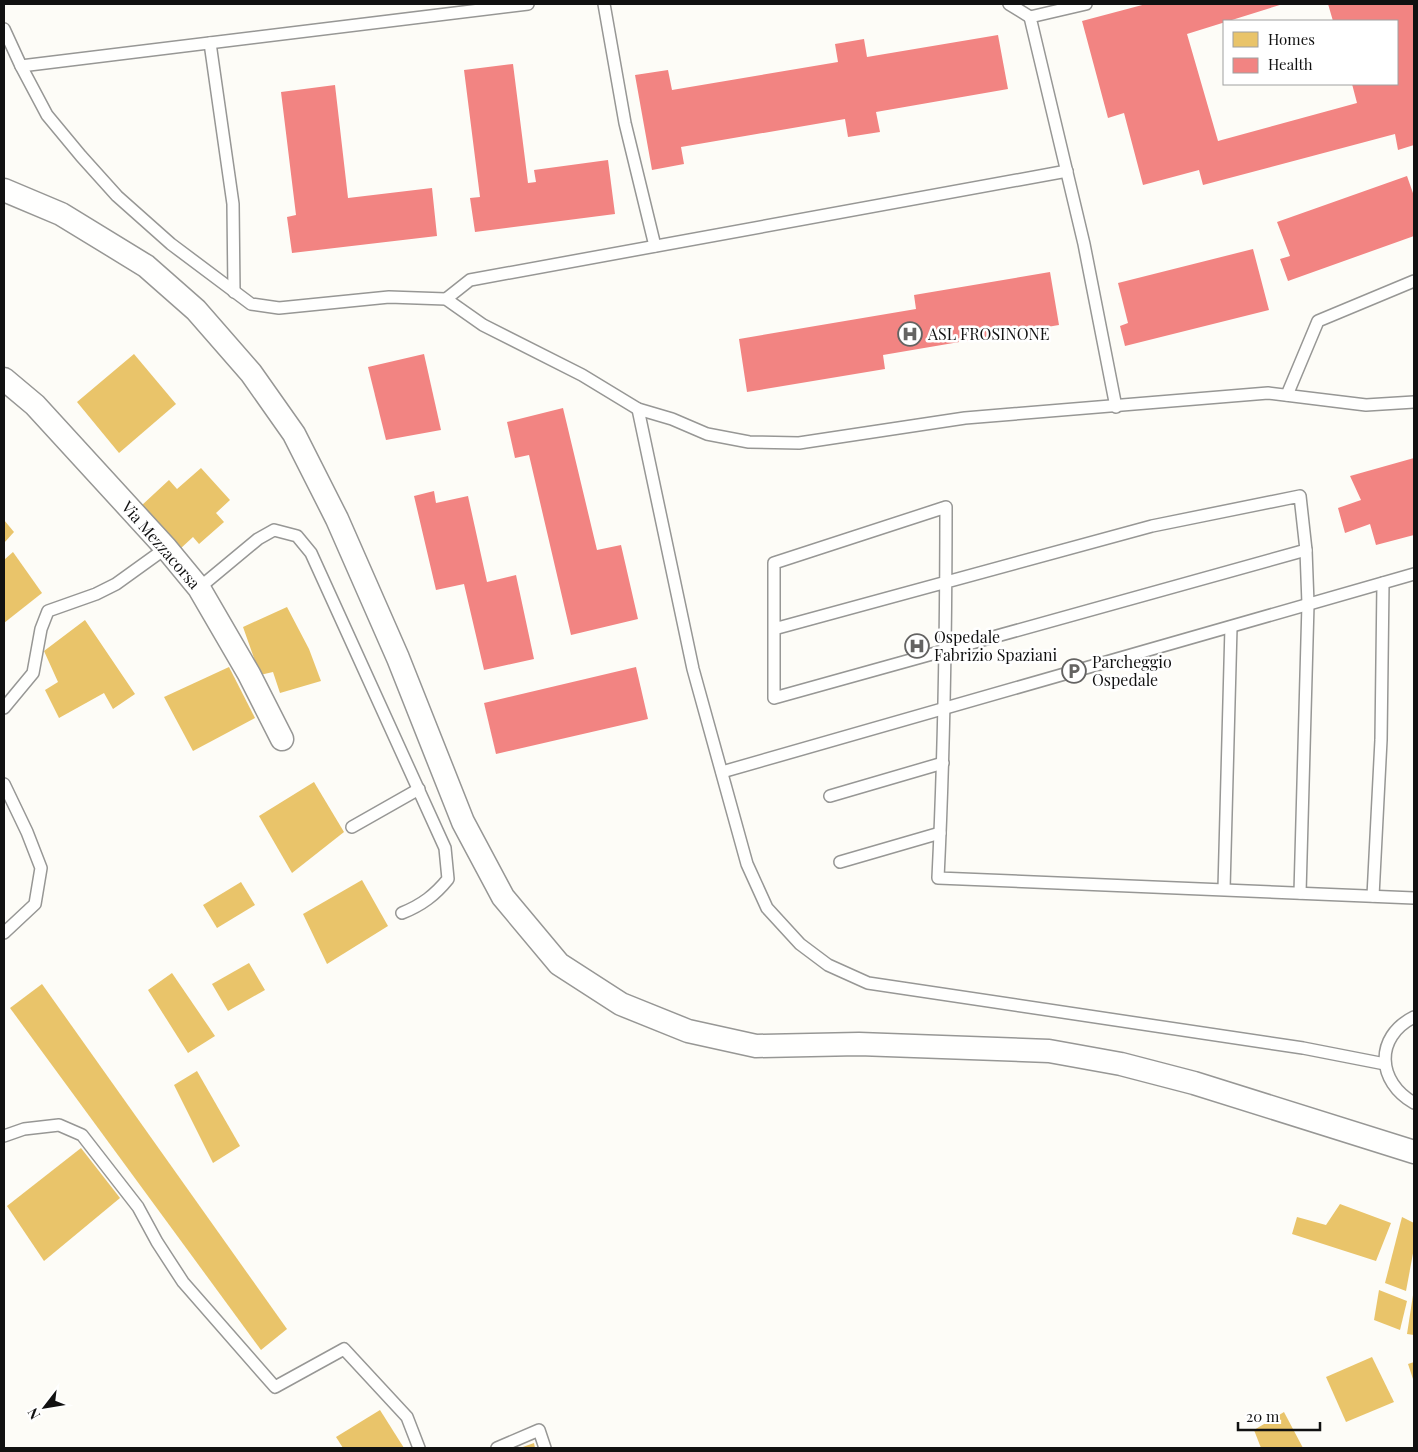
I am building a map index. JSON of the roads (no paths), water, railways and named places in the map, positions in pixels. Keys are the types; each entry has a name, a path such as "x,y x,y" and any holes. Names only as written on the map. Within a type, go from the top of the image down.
{"street":[{"path":"4,190 61,214 146,266 196,310 251,373 294,434 337,519 398,658 463,822 504,897 559,964 621,1004 698,1033 756,1046 859,1044 1049,1052 1121,1064 1194,1083 1414,1152"},
{"name":"Via Mezzacorsa","path":"4,379 35,405 166,548 200,588 282,739"}],"lane":[{"path":"21,66 528,4"},
{"path":"604,4 625,123 655,246"},
{"path":"1009,4 1030,17 1084,244 1116,407"},
{"path":"1030,17 1086,4"},
{"path":"4,29 21,66 48,115 81,156 117,196 171,244 250,304 279,308 389,297 446,300 483,325 582,375 638,409 672,419 707,434 749,442 798,443 965,418 1268,393 1366,405 1414,402"},
{"path":"210,43 233,204 234,292"},
{"path":"446,300 470,280 1067,171"},
{"path":"1287,395 1318,321 1414,281"},
{"path":"638,409 693,668 747,864 767,908 800,944 828,966 868,983 1303,1048 1385,1064"},
{"path":"774,628 946,580 1152,526 1300,496 1306,550 1308,604 1300,893"},
{"path":"1306,550 945,649 774,698 774,563 946,507 946,580 945,649 945,709 938,878 1414,898"},
{"path":"200,588 258,539 274,530 297,536 311,553 445,848 448,879 436,893 419,906 402,913"},
{"path":"4,708 33,673 41,629 48,611 96,594 116,584 166,548"},
{"path":"722,772 1414,574"},
{"path":"1373,896 1381,740 1383,583"},
{"path":"1224,889 1231,626"},
{"path":"830,796 943,763"},
{"path":"4,784 27,832 41,868 35,904 4,933"},
{"path":"352,827 419,789"},
{"path":"840,862 940,833"},
{"path":"1414,1017 1401,1025 1392,1036 1386,1049 1385,1064 1390,1080 1400,1094 1414,1103"},
{"path":"4,1136 24,1129 59,1125 82,1135 138,1208 183,1282 275,1387 344,1350 407,1417 419,1448"},
{"path":"497,1448 539,1430 544,1448"}],"place":[{"name":"ASL FROSINONE","path":"910,334"},
{"name":"Ospedale Fabrizio Spaziani","path":"917,646"},
{"name":"Parcheggio Ospedale","path":"1074,671"}]}
